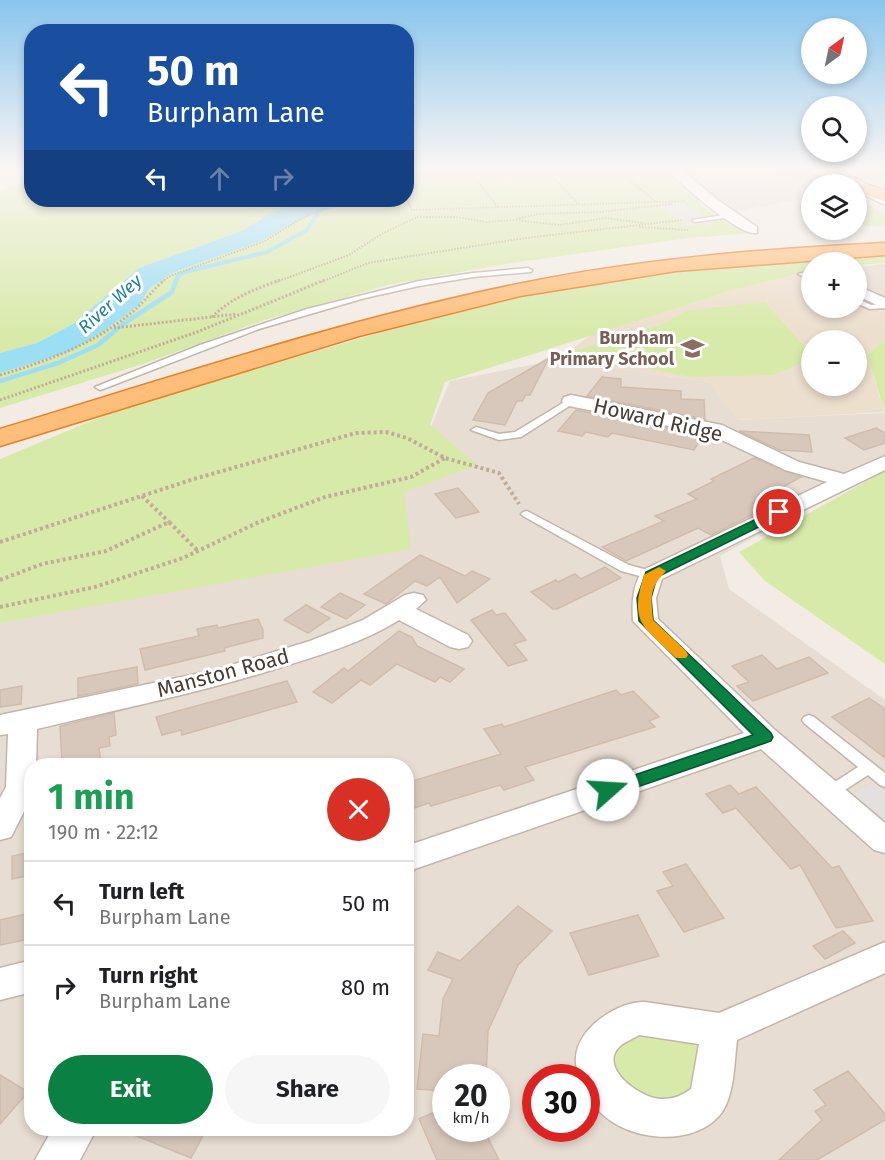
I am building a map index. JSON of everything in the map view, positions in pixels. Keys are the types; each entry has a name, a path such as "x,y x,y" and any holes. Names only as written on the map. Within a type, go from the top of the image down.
{"highway":[{"path":"0,417 392,301 528,270 687,245 885,232"},
{"path":"0,438 307,343 426,311 532,287 697,263 885,249"}],"street":[{"path":"740,222 752,230"},
{"path":"867,295 885,305"},
{"name":"Howard Ridge","path":"571,401 715,429 792,466 843,480"},
{"path":"885,462 843,480 651,575 644,598 646,621 765,737 885,841"},
{"name":"Manston Road","path":"0,828 21,787 12,723 218,678 319,647 372,626 406,605 459,641"},
{"path":"414,856 765,737"},
{"path":"720,1030 885,957"},
{"path":"0,984 24,978"},
{"path":"56,1160 72,1136"}],"lane":[{"path":"867,306 885,305"},
{"name":"Howard Ridge","path":"476,430 499,437 518,435 571,401"},
{"path":"0,443 60,420"},
{"path":"527,514 625,568 651,575"},
{"path":"809,720 885,781"},
{"path":"829,793 868,768"}],"path":[{"path":"0,375 77,350 113,328 140,307 160,282 170,276 265,242 296,222"},
{"path":"212,317 223,306 248,292 349,255 405,222"},
{"path":"534,222 559,225 578,222"},
{"path":"636,222 650,224"},
{"path":"0,400 197,332 368,263 525,238 671,222"},
{"path":"113,328 244,313"},
{"path":"0,542 142,496 356,432 386,432 407,438 445,458 499,473 511,495 527,514"},
{"path":"0,608 95,587 198,551 259,522 325,497 411,477 445,458"},
{"path":"142,496 198,551"},
{"path":"0,580 42,564 106,551 169,522"}],"shaded area":[{"path":"682,222 713,224 688,226"},
{"path":"885,264 885,299 867,289 867,266"},
{"name":"Burpham Primary School","path":"801,274 801,318 867,318 867,302 885,311 885,340 867,354 884,412 737,420 709,382 556,360 591,335 730,291"},
{"path":"556,360 709,382 738,420 885,413 885,466 720,556 729,589 885,700 885,1160 0,1160 0,623 107,603 404,492 450,381"},
{"path":"873,783 885,792 885,820 853,794"}],"green space":[{"path":"0,222 256,222 244,230 139,268 73,324 37,343 0,353"},
{"path":"293,222 725,222 753,233 688,238 512,263 392,284 264,320 143,364 0,408 0,373 69,352 142,303 150,288 172,273 261,241"},
{"path":"867,222 885,222 885,226 867,226"},
{"path":"885,255 885,263 867,264 867,256"},
{"path":"801,259 801,273 730,291 445,382 430,425 478,465 404,492 411,549 0,623 0,459 120,409 416,322 550,289 650,274"},
{"path":"765,302 801,343 801,363 773,375 690,377 570,352 661,325 686,311"},
{"path":"885,340 885,413 867,354"},
{"path":"885,471 885,664 765,581 739,552"},
{"path":"659,1036 702,1043 691,1090 666,1112 615,1086 613,1048 635,1039"}],"water":[{"name":"River Wey","path":"256,222 296,222 261,241 172,273 150,288 140,304 105,330 69,352 0,373 0,353 37,343 73,324 139,268 244,230"}],"building":[{"path":"549,358 530,395 526,395 522,401 517,401 505,425 473,420 488,393"},
{"path":"602,377 621,379 621,387 681,391 681,399 704,400 705,419 587,396"},
{"path":"576,410 703,435 694,450 612,433 608,437 586,432 582,436 558,431"},
{"path":"876,428 885,433 885,443 864,450 845,438"},
{"path":"739,431 809,435 812,452 780,450"},
{"path":"754,458 801,477 753,503 764,509 711,535 698,528 626,561 602,547 664,521 655,516 697,499 688,494 714,481 711,479"},
{"path":"458,488 479,512 456,518 435,494"},
{"path":"420,555 465,576 472,571 490,579 457,603 440,577 427,586 415,581 386,604 364,594"},
{"path":"605,567 621,578 557,609 553,609 531,592 575,574 581,579"},
{"path":"340,593 365,605 346,619 321,607"},
{"path":"306,605 330,618 308,633 284,620"},
{"path":"492,610 496,615 505,613 526,640 514,644 527,660 508,666 471,620"},
{"path":"258,619 263,630 263,638 224,648 225,651 145,670 140,649 199,636 197,629 217,625 218,628"},
{"path":"399,631 412,637 417,646 464,669 450,682 440,677 435,682 397,664 370,685 361,680 332,703 313,692 344,668 348,671"},
{"path":"762,655 777,669 809,657 828,673 753,701 737,686 749,682 732,666"},
{"path":"137,667 138,684 78,696 78,678"},
{"path":"287,681 297,702 182,735 181,730 162,735 156,717"},
{"path":"22,686 21,704 0,707 0,690"},
{"path":"616,690 621,695 633,691 659,717 649,721 655,727 525,767 534,780 504,790 500,785 431,806 429,803 414,808 414,781 501,754 484,729 502,724 504,727"},
{"path":"869,698 885,709 885,758 832,717"},
{"path":"114,713 116,735 109,737 110,746 99,748 100,758 62,758 60,726"},
{"path":"730,785 739,794 756,787 832,868 839,866 873,921 836,928 800,865 791,869 736,808 723,813 706,794"},
{"path":"24,854 24,877 12,879 12,856"},
{"path":"686,864 724,918 684,932 657,891 673,886 663,872"},
{"path":"518,906 552,931 518,965 488,1031 487,1064 432,1064 432,1090 417,1089 423,1034 439,1036 443,999 453,979 428,970 438,952 460,961"},
{"path":"24,914 24,940 0,945 0,920"},
{"path":"638,915 659,956 589,975 570,933"},
{"path":"843,931 855,943 825,959 813,946"},
{"path":"848,1071 885,1114 885,1120 817,1160 779,1160 822,1120 815,1111 826,1105 814,1090"},
{"path":"0,1075 24,1090 24,1097 0,1124"},
{"path":"432,1113 432,1142 490,1142 499,1160 437,1160 419,1119"},
{"path":"137,1136 203,1136 191,1158"}],"waterway":[{"path":"176,282 178,276 185,272 267,252 307,230 312,222"},
{"path":"0,381 58,363 98,345 123,324 172,292 176,280"}],"slow traffic":[{"path":"659,571 651,575 644,598 646,621 681,655"}],"place":[{"name":"Burpham Primary School","path":"692,348"}],"route":[{"path":"608,790 765,737 646,621 644,598 651,575 779,512"}]}
